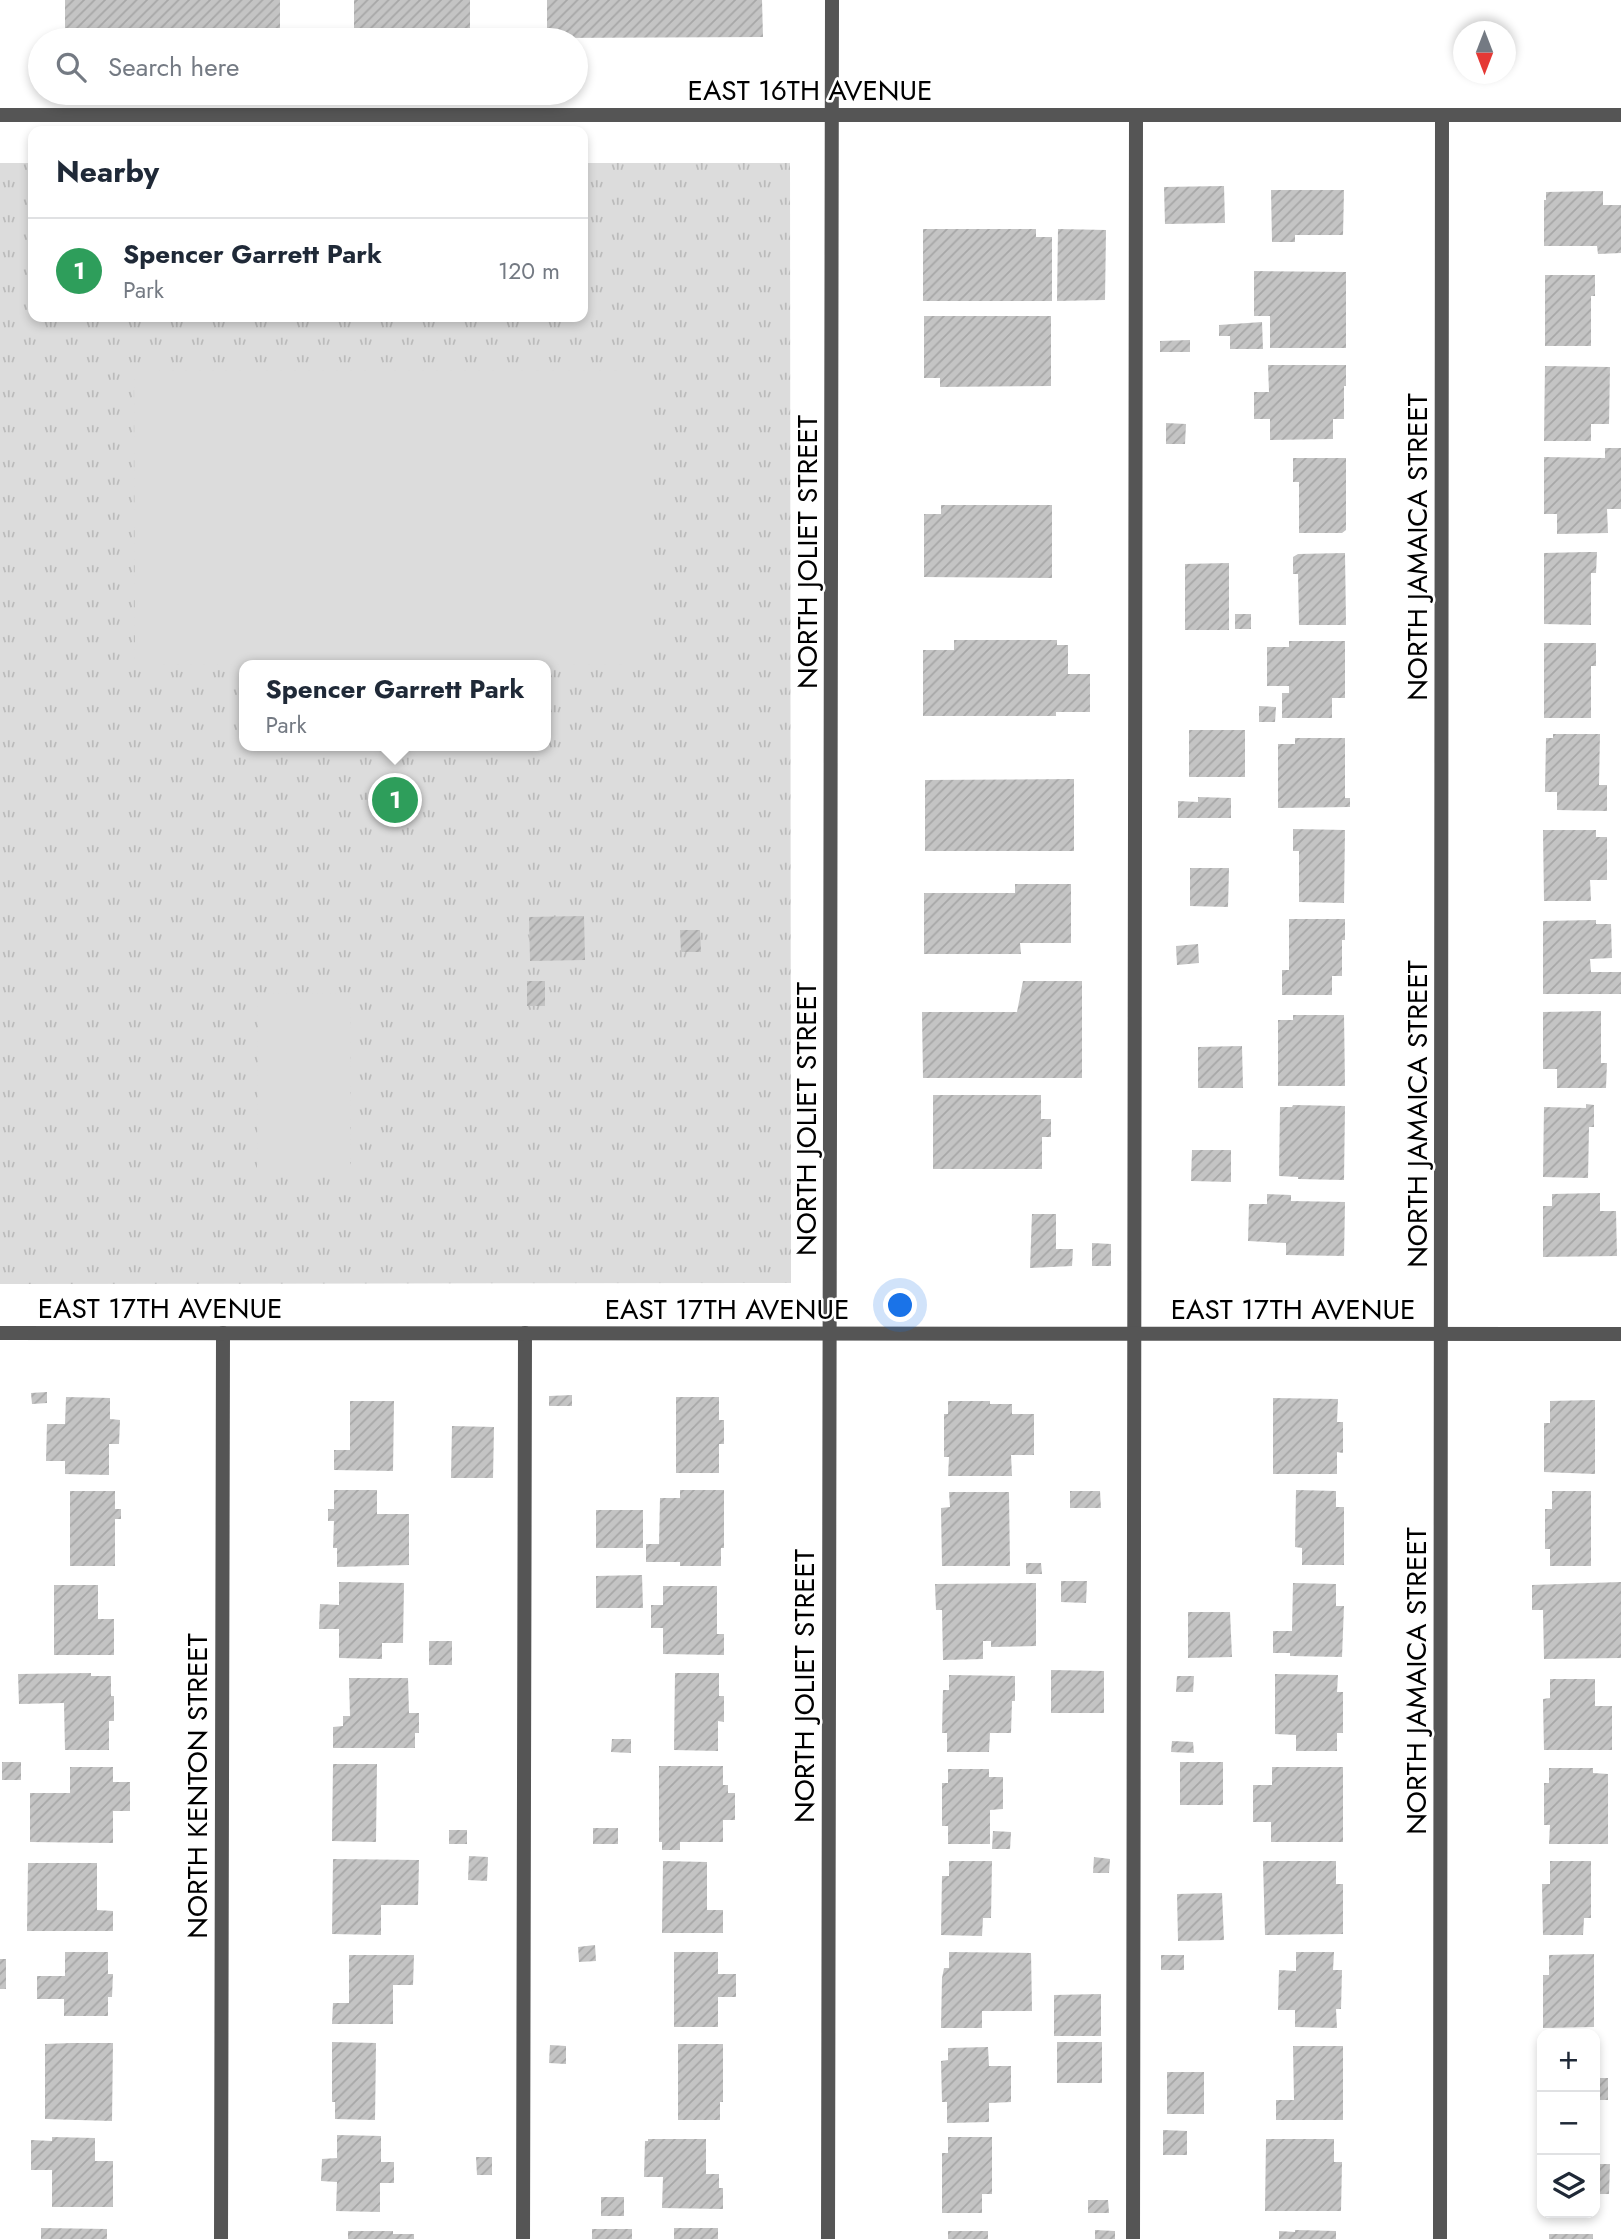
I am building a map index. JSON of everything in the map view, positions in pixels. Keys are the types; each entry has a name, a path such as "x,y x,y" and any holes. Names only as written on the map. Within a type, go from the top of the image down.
{"street":[{"name":"NORTH JOLIET STREET","path":"828,2239 832,0"},
{"name":"EAST 16TH AVENUE","path":"0,115 1621,115"},
{"path":"1133,2239 1136,115"},
{"name":"NORTH JAMAICA STREET","path":"1440,2239 1442,115"},
{"name":"EAST 17TH AVENUE","path":"0,1333 1621,1334"},
{"name":"NORTH KENTON STREET","path":"221,2239 223,1333"},
{"path":"523,2239 525,1333"}],"green space":[{"path":"0,163 28,163 28,322 588,322 588,163 790,163 791,1283 0,1284"},
{"path":"650,370 650,664 551,664 551,660 239,660 239,665 135,665 134,371"},
{"path":"258,993 351,994 350,1169 257,1169"}],"building":[{"path":"65,0 280,0 280,28 65,28"},
{"path":"354,0 470,0 470,28 354,28"},
{"path":"547,0 762,0 763,37 588,38 588,28 547,28"},
{"path":"1224,186 1225,223 1165,224 1164,187"},
{"path":"1271,190 1344,190 1343,235 1295,235 1295,242 1272,242"},
{"path":"1603,191 1603,205 1621,205 1621,253 1598,254 1597,246 1544,246 1546,192"},
{"path":"923,229 1036,229 1036,237 1052,237 1052,301 923,301"},
{"path":"1058,229 1106,230 1105,300 1057,301"},
{"path":"1254,271 1346,272 1346,348 1270,348 1270,316 1254,316"},
{"path":"1545,275 1595,275 1595,296 1591,296 1591,346 1545,346"},
{"path":"924,316 1051,316 1051,386 940,387 940,378 924,378"},
{"path":"1262,322 1263,349 1230,349 1230,336 1219,336 1219,325"},
{"path":"1190,340 1190,352 1160,352 1160,341"},
{"path":"1268,365 1346,365 1344,419 1333,419 1333,439 1270,440 1270,419 1254,419 1254,392 1269,392"},
{"path":"1545,366 1610,367 1609,424 1591,424 1591,441 1544,441"},
{"path":"1166,423 1186,424 1185,444 1166,444"},
{"path":"1605,448 1621,448 1621,509 1607,509 1608,533 1557,534 1557,514 1544,514 1544,457 1605,458"},
{"path":"1293,458 1346,458 1346,530 1342,533 1299,533 1299,482 1293,482"},
{"path":"941,505 1052,505 1052,578 924,577 924,514 941,514"},
{"path":"1597,552 1596,573 1591,573 1591,625 1544,624 1544,553"},
{"path":"1345,553 1346,625 1299,625 1298,574 1293,574 1293,557 1298,554"},
{"path":"1229,563 1229,630 1185,630 1185,564"},
{"path":"1235,614 1251,614 1251,629 1235,629"},
{"path":"954,640 1057,640 1057,645 1068,645 1068,674 1090,674 1090,712 1056,712 1056,716 923,716 923,650 954,650"},
{"path":"1289,641 1345,641 1345,698 1332,698 1332,718 1282,718 1282,693 1289,693 1289,686 1267,686 1267,647 1289,647"},
{"path":"1544,643 1596,643 1596,666 1591,666 1591,718 1544,718"},
{"path":"1259,706 1276,707 1275,722 1259,722"},
{"path":"1189,730 1245,730 1245,777 1189,777"},
{"path":"1553,734 1600,734 1599,785 1607,785 1607,811 1557,810 1557,792 1545,792 1546,738 1553,738"},
{"path":"1295,738 1345,738 1345,798 1350,798 1350,807 1278,808 1278,744 1295,744"},
{"path":"1074,779 1074,851 925,851 925,780"},
{"path":"1198,797 1231,798 1231,818 1178,818 1178,801 1198,802"},
{"path":"1293,829 1345,830 1344,903 1299,902 1299,851 1293,851"},
{"path":"1543,830 1596,830 1596,837 1607,837 1607,880 1590,880 1591,901 1544,901"},
{"path":"1190,868 1229,868 1228,907 1190,906"},
{"path":"1015,884 1071,884 1071,943 1020,943 1021,954 924,954 924,893 1015,893"},
{"path":"584,916 585,960 530,961 529,917"},
{"path":"1289,919 1345,919 1342,976 1332,976 1332,995 1282,995 1282,970 1289,970"},
{"path":"1596,920 1596,924 1611,924 1612,958 1590,959 1591,972 1621,972 1621,994 1543,994 1543,921"},
{"path":"680,930 700,930 701,952 681,952"},
{"path":"1198,944 1199,963 1177,965 1176,946"},
{"path":"527,981 545,981 545,1006 527,1006"},
{"path":"1023,981 1082,981 1082,1078 923,1078 922,1012 1017,1012"},
{"path":"1601,1011 1601,1063 1607,1063 1606,1088 1557,1088 1557,1069 1543,1069 1543,1012"},
{"path":"1293,1015 1344,1015 1345,1086 1278,1086 1278,1020 1293,1020"},
{"path":"1242,1046 1243,1088 1198,1088 1198,1047"},
{"path":"933,1095 1041,1095 1041,1119 1051,1119 1051,1137 1042,1137 1042,1169 933,1169"},
{"path":"1586,1104 1594,1105 1594,1127 1589,1127 1588,1178 1543,1177 1544,1107 1586,1108"},
{"path":"1345,1106 1344,1180 1279,1176 1280,1107"},
{"path":"1192,1150 1231,1150 1231,1182 1191,1181"},
{"path":"1600,1193 1600,1211 1616,1211 1617,1256 1543,1257 1543,1206 1552,1206 1552,1194"},
{"path":"1267,1194 1291,1195 1291,1201 1345,1202 1344,1256 1286,1255 1286,1243 1248,1241 1249,1204 1267,1204"},
{"path":"1032,1214 1056,1214 1056,1249 1073,1249 1072,1266 1030,1268"},
{"path":"1092,1243 1111,1244 1111,1266 1092,1266"},
{"path":"47,1392 47,1403 32,1404 31,1393"},
{"path":"572,1395 572,1406 549,1406 549,1396"},
{"path":"66,1397 110,1398 110,1419 120,1420 119,1444 109,1444 109,1475 65,1474 65,1461 46,1461 47,1424 65,1424"},
{"path":"676,1397 719,1397 719,1420 724,1420 724,1444 719,1444 719,1473 676,1473"},
{"path":"1273,1398 1338,1399 1337,1422 1343,1422 1343,1453 1337,1452 1337,1474 1273,1474"},
{"path":"1595,1400 1595,1474 1544,1472 1544,1423 1550,1423 1550,1401"},
{"path":"350,1401 394,1401 393,1471 334,1470 334,1450 350,1450"},
{"path":"948,1401 1012,1404 1012,1414 1034,1414 1034,1455 1011,1455 1012,1476 948,1476 949,1457 944,1457 944,1414 948,1414"},
{"path":"452,1426 494,1427 493,1478 451,1478"},
{"path":"334,1490 377,1490 377,1514 409,1514 409,1565 337,1567 337,1548 333,1548 334,1521 328,1521 328,1509 334,1509"},
{"path":"680,1490 724,1490 724,1548 721,1548 721,1566 680,1566 680,1562 646,1562 646,1544 659,1544 660,1498 680,1498"},
{"path":"1296,1490 1336,1491 1336,1507 1344,1507 1344,1565 1302,1565 1302,1548 1295,1547"},
{"path":"70,1491 115,1491 115,1509 121,1509 121,1519 115,1519 115,1566 70,1566"},
{"path":"1070,1491 1100,1491 1101,1508 1070,1508"},
{"path":"1552,1491 1591,1491 1591,1566 1550,1566 1550,1549 1545,1549 1545,1509 1552,1509"},
{"path":"949,1492 1009,1492 1010,1566 942,1566 941,1508 950,1507"},
{"path":"596,1510 643,1510 643,1548 596,1548"},
{"path":"1026,1563 1041,1563 1042,1574 1026,1574"},
{"path":"642,1575 643,1608 596,1608 596,1576"},
{"path":"1061,1581 1087,1581 1086,1603 1061,1602"},
{"path":"339,1582 404,1583 403,1643 382,1643 382,1659 339,1658 339,1629 319,1629 320,1604 339,1605"},
{"path":"1621,1582 1621,1658 1544,1659 1543,1610 1532,1610 1532,1585"},
{"path":"1036,1583 1036,1646 991,1647 991,1641 983,1641 983,1659 943,1660 942,1610 936,1610 935,1584"},
{"path":"1293,1583 1336,1584 1336,1606 1344,1606 1342,1657 1273,1653 1273,1631 1292,1631"},
{"path":"54,1585 98,1585 98,1619 114,1619 114,1655 54,1655"},
{"path":"663,1586 717,1586 717,1634 724,1634 724,1655 663,1654 663,1628 651,1628 651,1605 663,1605"},
{"path":"1188,1612 1230,1612 1232,1657 1188,1658"},
{"path":"429,1641 452,1641 452,1665 429,1665"},
{"path":"1051,1670 1104,1671 1104,1713 1051,1713"},
{"path":"91,1673 91,1676 111,1676 114,1721 109,1721 109,1750 65,1750 64,1703 19,1704 18,1674"},
{"path":"675,1673 719,1673 719,1696 724,1696 724,1722 718,1721 718,1751 674,1750"},
{"path":"1275,1674 1338,1675 1337,1692 1343,1692 1343,1733 1337,1733 1337,1751 1296,1751 1296,1735 1275,1734"},
{"path":"949,1675 1015,1676 1011,1733 990,1733 989,1752 947,1752 947,1733 942,1733 943,1690 949,1690"},
{"path":"1177,1676 1194,1676 1193,1692 1176,1692"},
{"path":"349,1678 408,1678 409,1713 419,1713 419,1733 415,1733 415,1748 333,1748 333,1727 343,1726 343,1716 350,1716"},
{"path":"1550,1679 1595,1679 1595,1706 1612,1706 1612,1750 1544,1750 1543,1699 1550,1698"},
{"path":"612,1739 631,1739 631,1753 611,1752"},
{"path":"1172,1741 1193,1742 1194,1753 1171,1752"},
{"path":"2,1762 21,1762 21,1780 2,1780"},
{"path":"1180,1762 1223,1762 1223,1805 1180,1805"},
{"path":"333,1764 377,1764 376,1842 332,1841"},
{"path":"659,1766 723,1766 723,1785 728,1785 728,1793 735,1793 735,1820 723,1820 723,1842 680,1842 680,1850 662,1850 662,1842 659,1842"},
{"path":"70,1767 113,1767 113,1782 130,1782 130,1811 113,1811 113,1843 30,1842 30,1793 70,1793"},
{"path":"1272,1767 1343,1767 1343,1842 1271,1842 1271,1822 1253,1822 1253,1785 1272,1785"},
{"path":"1549,1768 1593,1768 1593,1773 1608,1774 1608,1844 1549,1844 1550,1825 1544,1825 1544,1783 1549,1783"},
{"path":"948,1769 989,1769 989,1777 1003,1777 1003,1809 990,1810 990,1844 948,1844 948,1826 942,1826 942,1783 948,1783"},
{"path":"593,1828 618,1828 618,1844 593,1844"},
{"path":"449,1830 467,1830 467,1844 449,1844"},
{"path":"993,1831 1011,1832 1010,1849 992,1849"},
{"path":"469,1856 488,1857 487,1881 468,1880"},
{"path":"1094,1857 1110,1859 1109,1873 1093,1873"},
{"path":"333,1859 419,1860 418,1905 381,1905 381,1935 332,1934"},
{"path":"663,1861 707,1862 707,1910 723,1910 723,1933 662,1933"},
{"path":"949,1861 992,1861 991,1918 983,1918 982,1936 941,1935 942,1876 949,1876"},
{"path":"1263,1861 1336,1861 1336,1884 1343,1884 1343,1934 1265,1935"},
{"path":"1550,1861 1591,1861 1591,1918 1584,1918 1583,1935 1543,1935 1542,1884 1550,1884"},
{"path":"28,1863 97,1863 97,1910 113,1911 113,1931 27,1931"},
{"path":"1222,1893 1224,1940 1178,1941 1177,1894"},
{"path":"595,1945 596,1961 579,1962 578,1947"},
{"path":"65,1952 108,1952 108,1974 113,1974 112,1997 108,1997 108,2016 64,2016 64,1999 37,1999 37,1976 65,1976"},
{"path":"674,1952 718,1952 718,1974 736,1974 736,1997 718,1997 718,2027 674,2027"},
{"path":"949,1952 1031,1953 1032,2011 982,2011 982,2028 941,2028 942,1978 944,1968 949,1968"},
{"path":"1296,1952 1334,1952 1333,1970 1342,1970 1341,2009 1336,2009 1337,2028 1295,2027 1295,2010 1278,2010 1279,1970 1296,1971"},
{"path":"1594,1954 1594,2027 1543,2028 1543,1975 1549,1975 1549,1955"},
{"path":"349,1955 414,1955 413,1985 393,1985 393,2024 332,2024 333,2003 349,2003"},
{"path":"1161,1955 1184,1955 1184,1970 1161,1970"},
{"path":"0,1959 6,1959 6,1989 0,1989"},
{"path":"1101,1994 1101,2036 1054,2036 1054,1995"},
{"path":"332,2042 376,2043 375,2120 335,2119 335,2102 332,2102"},
{"path":"1057,2042 1102,2042 1102,2083 1057,2083"},
{"path":"113,2043 112,2121 45,2119 45,2044"},
{"path":"678,2044 723,2044 723,2102 720,2102 720,2120 678,2120"},
{"path":"550,2045 566,2046 566,2064 549,2063"},
{"path":"1293,2046 1343,2046 1343,2120 1276,2120 1276,2100 1294,2100"},
{"path":"988,2047 989,2066 1011,2066 1011,2102 989,2103 989,2122 947,2123 947,2102 942,2102 941,2061 948,2060 948,2048"},
{"path":"1167,2072 1204,2072 1204,2114 1167,2114"},
{"path":"1600,2078 1608,2078 1608,2100 1600,2100"},
{"path":"1163,2130 1187,2131 1187,2155 1163,2155"},
{"path":"337,2135 381,2136 381,2162 394,2162 394,2183 380,2183 380,2212 336,2211 337,2182 321,2181 322,2159 337,2158"},
{"path":"52,2137 95,2138 95,2161 113,2161 113,2207 52,2207 52,2170 31,2170 31,2140 52,2141"},
{"path":"948,2137 992,2137 992,2194 982,2194 982,2213 942,2213 942,2153 948,2153"},
{"path":"706,2139 706,2174 719,2174 719,2188 723,2188 723,2209 662,2208 663,2177 644,2177 645,2141"},
{"path":"1266,2139 1334,2139 1334,2162 1342,2162 1341,2211 1265,2211"},
{"path":"476,2157 492,2157 492,2175 477,2175"},
{"path":"1600,2164 1610,2164 1609,2194 1600,2194"},
{"path":"601,2197 624,2197 624,2216 601,2216"},
{"path":"1088,2200 1108,2200 1109,2213 1088,2213"},
{"path":"41,2228 107,2229 107,2239 41,2239"},
{"path":"674,2228 718,2228 718,2239 674,2239"},
{"path":"592,2229 632,2229 632,2239 592,2239"},
{"path":"1095,2230 1115,2231 1115,2239 1095,2239"},
{"path":"348,2231 393,2231 393,2234 414,2234 414,2239 348,2239"},
{"path":"948,2231 988,2231 988,2239 948,2239"},
{"path":"1279,2231 1336,2231 1336,2239 1279,2239"},
{"path":"1549,2234 1593,2234 1593,2239 1549,2239"}],"place":[{"name":"Spencer Garrett Park","path":"395,800"}]}
